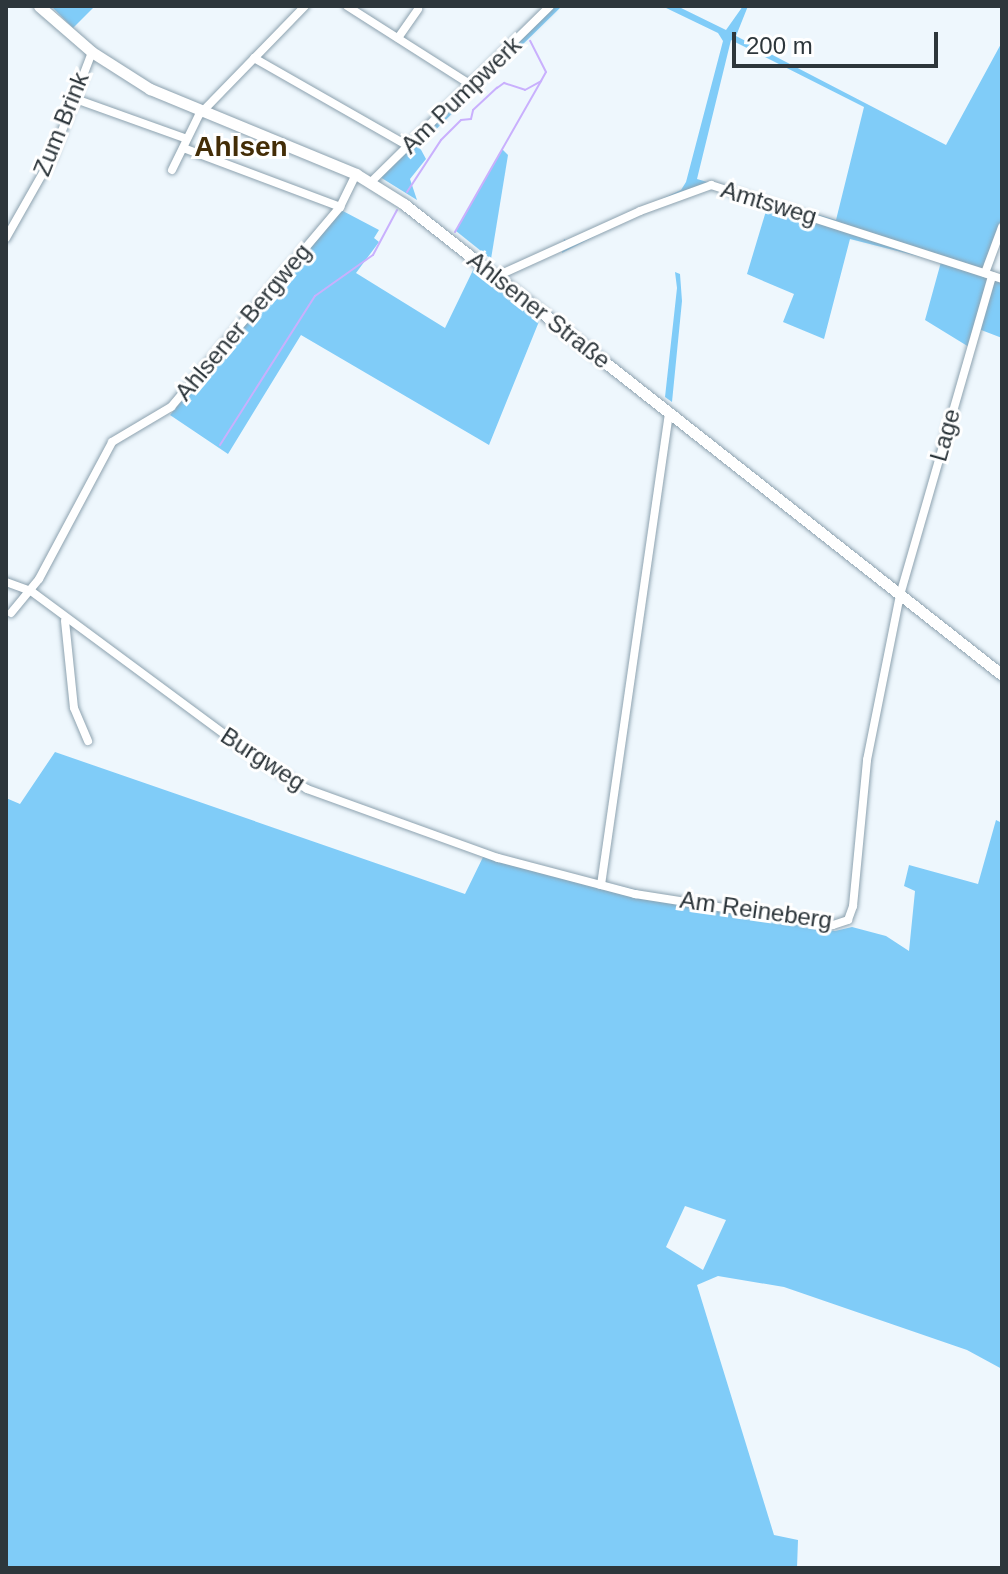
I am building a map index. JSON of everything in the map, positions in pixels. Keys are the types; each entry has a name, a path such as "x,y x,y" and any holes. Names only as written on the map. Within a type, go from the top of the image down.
{"main road":[{"name":"Ahlsener Straße","path":"39,6 92,52 150,89 371,182 497,276 1002,675"}],"street":[{"path":"172,170 186,149 184,138 203,112 305,6"},
{"path":"347,6 471,85"},
{"name":"Am Pumpwerk","path":"371,182 471,85 544,8"},
{"path":"398,38 418,9"},
{"name":"Zum Brink","path":"6,238 52,157 92,52"},
{"path":"254,58 408,146"},
{"path":"73,98 184,138"},
{"path":"186,149 340,207"},
{"name":"Ahlsener Bergweg","path":"11,613 31,591 112,442 171,407 340,207 356,174"},
{"name":"Amtsweg","path":"497,276 651,206 711,185 1002,279"},
{"name":"Lage","path":"900,595 1002,227"},
{"path":"601,885 669,412"},
{"name":"Burgweg","path":"6,582 31,591 65,621 287,779 485,851"},
{"name":"Am Reineberg","path":"485,851 601,885 833,925 848,920 856,890 867,760 900,595"},
{"path":"65,621 74,708 88,741"}],"shaded area":[{"path":"51,6 95,6 73,28"},
{"path":"553,6 562,6 419,146 426,159 410,179 417,200 380,177"},
{"path":"662,6 677,6 726,30 743,6 748,6 736,36 946,145 1002,42 1002,223 983,275 1002,283 1002,338 976,328 969,347 925,320 941,262 850,239 824,339 783,322 794,294 747,274 769,201 711,184 673,196 562,253 564,239 569,242 681,190 686,182 723,41 718,33","holes":["731,40 864,107 836,220 697,179"]},
{"path":"502,149 508,155 491,259 456,231"},
{"path":"341,210 379,230 374,238 379,242 356,273 445,328 475,266 540,319 489,445 301,335 228,454 170,415"},
{"path":"675,272 680,274 682,301 672,402 665,397 677,288"},
{"path":"55,752 465,894 485,853 690,903 835,931 852,927 886,936 909,951 915,891 904,886 909,865 978,884 996,820 1002,823 1002,1369 967,1350 784,1287 718,1276 697,1285 774,1535 798,1540 797,1568 6,1568 6,798 20,804","holes":["685,1206 726,1220 703,1270 666,1247"]}],"waterway":[{"path":"407,192 441,140 461,120 471,119 473,110 497,88 504,83 525,90 541,81 546,72 530,41"},
{"path":"455,232 541,81"},
{"path":"220,445 315,296 373,255 397,210"}],"district":[{"name":"Ahlsen","path":"241,147"}]}
